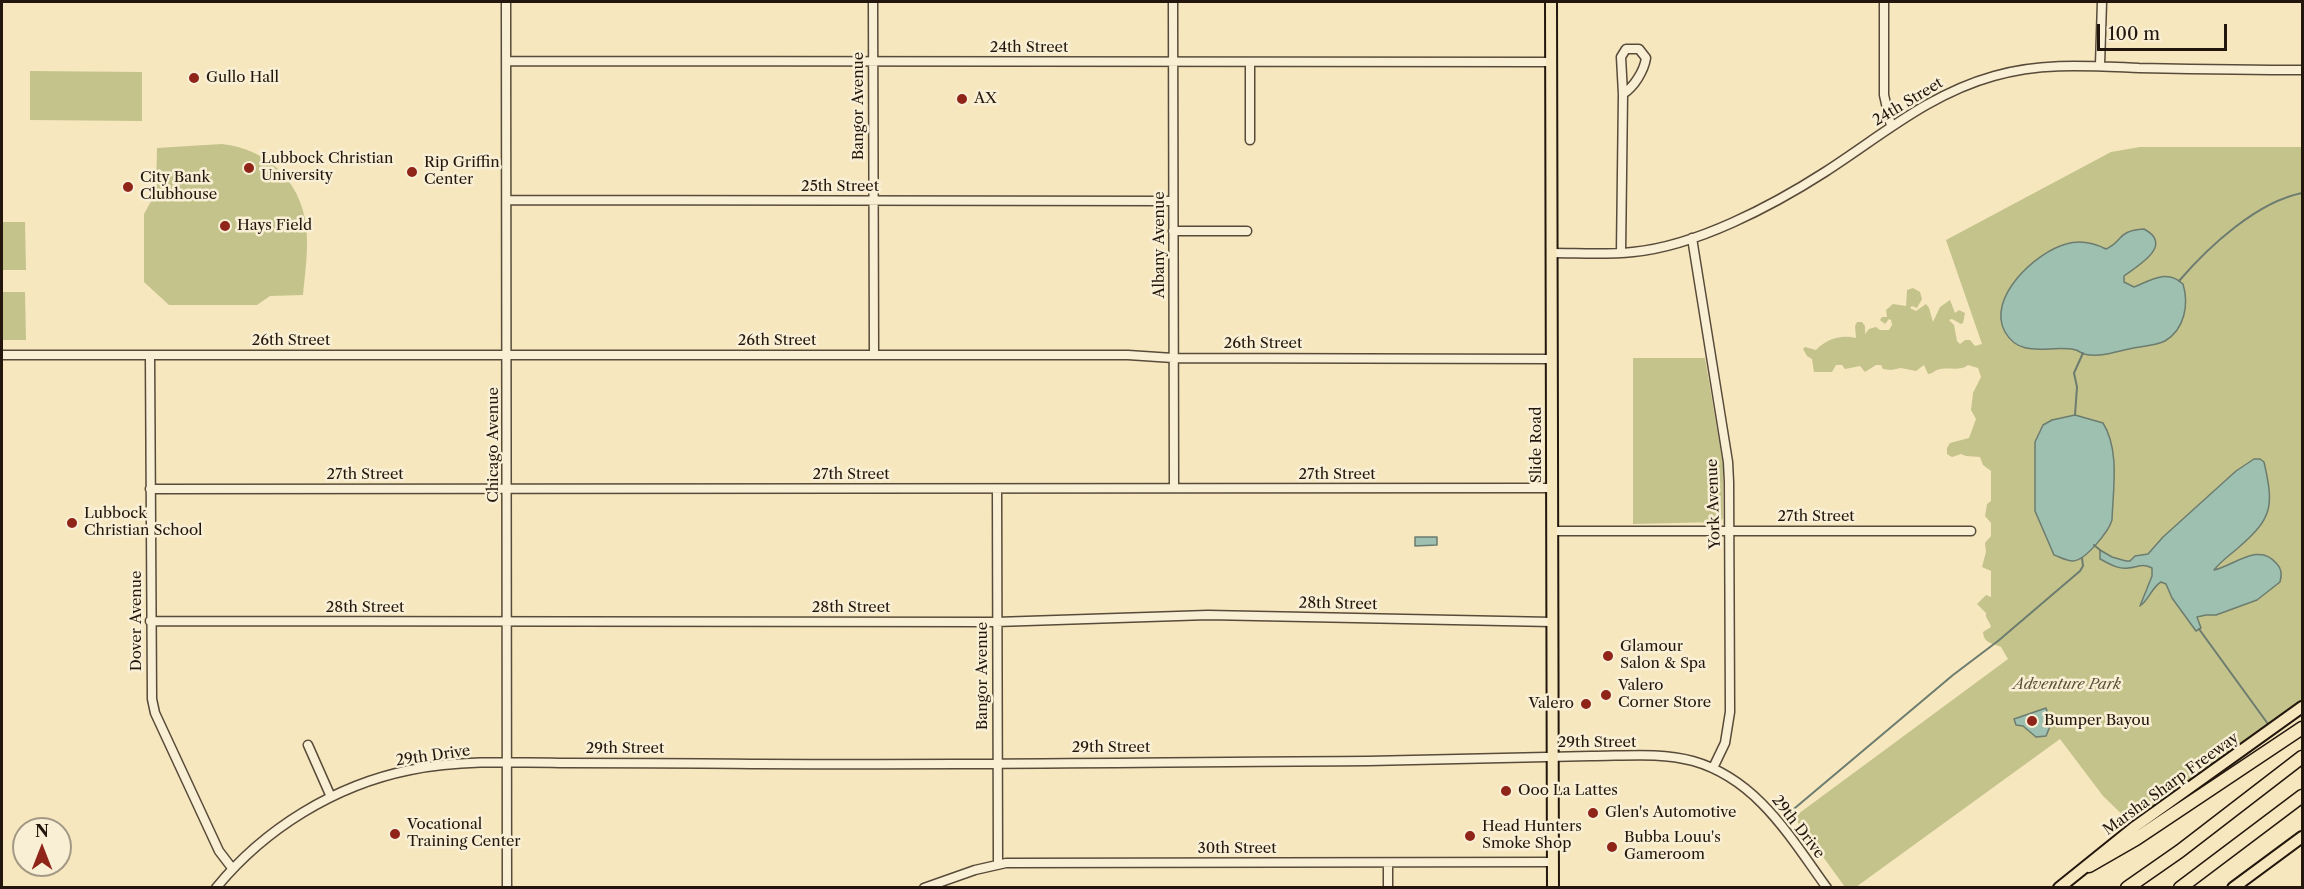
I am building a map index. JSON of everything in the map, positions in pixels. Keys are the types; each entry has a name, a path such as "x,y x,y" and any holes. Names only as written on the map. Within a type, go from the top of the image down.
{"highway":[{"path":"2089,866 2136,839 2302,728"},
{"path":"2127,888 2180,851 2302,757"},
{"path":"2180,888 2302,796"}],"main road":[{"name":"Slide Road","path":"1551,2 1553,888"},
{"name":"Marsha Sharp Freeway","path":"2059,888 2136,826 2302,707"},
{"path":"2233,888 2302,837"}],"street":[{"name":"Chicago Avenue","path":"506,2 507,888"},
{"name":"Bangor Avenue","path":"873,2 874,355"},
{"name":"Albany Avenue","path":"1173,2 1174,488"},
{"path":"1884,2 1884,95 1891,126"},
{"path":"2100,65 2102,2"},
{"path":"1622,253 1623,94 1621,83 1623,52 1629,48 1639,49 1645,54 1646,62 1630,90 1623,94"},
{"name":"24th Street","path":"507,61 1551,62"},
{"path":"1250,62 1250,140"},
{"name":"24th Street","path":"1552,253 1622,253 1654,249 1692,238 1752,213 1785,195 1825,172 1891,126 1940,96 1995,75 2028,68 2100,65 2302,70"},
{"name":"25th Street","path":"507,200 1173,201"},
{"path":"1173,231 1247,231"},
{"name":"York Avenue","path":"1692,238 1728,462 1730,712 1725,743 1713,768"},
{"name":"26th Street","path":"2,355 1128,355 1552,358"},
{"name":"Dover Avenue","path":"150,355 150,621 151,689 154,709 219,851 232,868"},
{"name":"27th Street","path":"150,489 1552,488"},
{"name":"Bangor Avenue","path":"997,489 998,864"},
{"name":"27th Street","path":"1552,531 1971,531"},
{"name":"28th Street","path":"150,621 996,622 1208,615 1552,622"},
{"path":"308,745 331,797"},
{"name":"29th Street","path":"507,762 997,763 1657,756 1684,759 1713,768"},
{"name":"29th Drive","path":"216,888 232,868 262,841 331,797 405,771 469,763 507,762"},
{"name":"29th Drive","path":"1713,768 1731,777 1757,797 1827,888"},
{"name":"30th Street","path":"924,888 998,864 1553,862"},
{"path":"1388,863 1388,888"}],"green space":[{"path":"30,71 142,72 142,121 30,120"},
{"name":"Hays Field","path":"222,144 253,152 267,160 289,181 297,194 303,209 307,234 303,295 270,296 257,305 169,305 144,282 144,214 156,192 157,148"},
{"name":"Adventure Park","path":"2140,147 2302,147 2302,701 2269,726 2267,724 2268,727 2133,825 2103,796 2060,739 1856,887 1845,887 1794,817 2008,659 2001,647 1985,639 1983,632 1991,627 1986,613 1977,604 1986,595 1991,597 1991,571 1982,567 1986,552 1985,543 1991,536 1991,523 1985,516 1987,504 1991,501 1991,471 1983,465 1980,457 1961,454 1952,457 1947,454 1950,443 1969,438 1976,419 1971,410 1973,393 1981,377 1978,368 1968,365 1961,368 1936,370 1928,374 1924,365 1916,371 1901,368 1883,369 1881,365 1876,365 1865,372 1860,366 1845,369 1842,365 1836,365 1832,372 1814,372 1812,359 1803,349 1805,347 1816,350 1829,340 1839,337 1856,338 1857,322 1862,322 1865,326 1865,334 1869,329 1876,327 1880,330 1889,330 1892,325 1891,320 1889,319 1885,324 1880,320 1882,317 1887,317 1886,310 1893,304 1906,306 1907,290 1913,288 1920,292 1922,299 1917,308 1912,306 1910,308 1916,311 1926,304 1933,322 1940,307 1950,300 1955,313 1959,310 1965,313 1961,324 1952,319 1949,320 1954,325 1957,341 1960,344 1965,340 1970,340 1975,346 1982,344 1946,240 2111,152"},
{"path":"2,222 25,222 26,270 2,270"},
{"path":"2,292 25,292 26,340 2,340"},
{"path":"1633,358 1705,358 1723,465 1723,518 1720,522 1633,524"}],"shaded area":[{"path":"2144,229 2152,235 2156,242 2155,248 2145,261 2124,276 2124,282 2134,287 2159,277 2171,277 2183,284 2186,300 2184,316 2172,336 2157,344 2095,355 2084,354 2076,350 2028,348 2012,341 2005,332 2001,319 2002,305 2017,278 2029,266 2041,256 2066,244 2086,243 2106,249 2124,234"},
{"path":"2075,415 2103,423 2112,445 2114,483 2110,525 2090,551 2073,561 2054,555 2035,511 2035,442 2043,425 2052,420"},
{"path":"2254,459 2264,462 2269,490 2268,510 2250,537 2214,570 2246,557 2262,555 2270,557 2279,566 2280,582 2257,600 2216,615 2197,617 2201,628 2196,631 2172,598 2166,584 2161,582 2158,584 2140,606 2152,576 2152,568 2117,567 2100,559 2100,550 2126,561 2130,561 2135,556 2148,554 2163,537 2236,471"},
{"path":"1415,537 1437,537 1437,545 1415,546"},
{"name":"Bumper Bayou","path":"2046,708 2051,724 2046,736 2036,737 2023,726 2016,725 2014,719"}],"waterway":[{"path":"2179,281 2235,227 2268,206 2302,193"},
{"path":"2075,415 2077,387 2074,373 2083,353"},
{"path":"2094,545 2100,550"},
{"path":"1789,813 2080,571 2083,566 2082,558"},
{"path":"2199,629 2268,724"}],"place":[{"name":"Gullo Hall","path":"194,78"},
{"name":"AX","path":"962,99"},
{"name":"Lubbock Christian University","path":"249,168"},
{"name":"Rip Griffin Center","path":"412,172"},
{"name":"City Bank Clubhouse","path":"128,187"},
{"name":"Hays Field","path":"225,226"},
{"name":"Lubbock Christian School","path":"72,523"},
{"name":"Glamour Salon & Spa","path":"1608,656"},
{"name":"Valero Corner Store","path":"1606,695"},
{"name":"Valero","path":"1586,704"},
{"name":"Bumper Bayou","path":"2032,721"},
{"name":"Ooo La Lattes","path":"1506,791"},
{"name":"Glen's Automotive","path":"1593,813"},
{"name":"Vocational Training Center","path":"395,834"},
{"name":"Head Hunters Smoke Shop","path":"1470,836"},
{"name":"Bubba Louu's Gameroom","path":"1612,847"}]}
